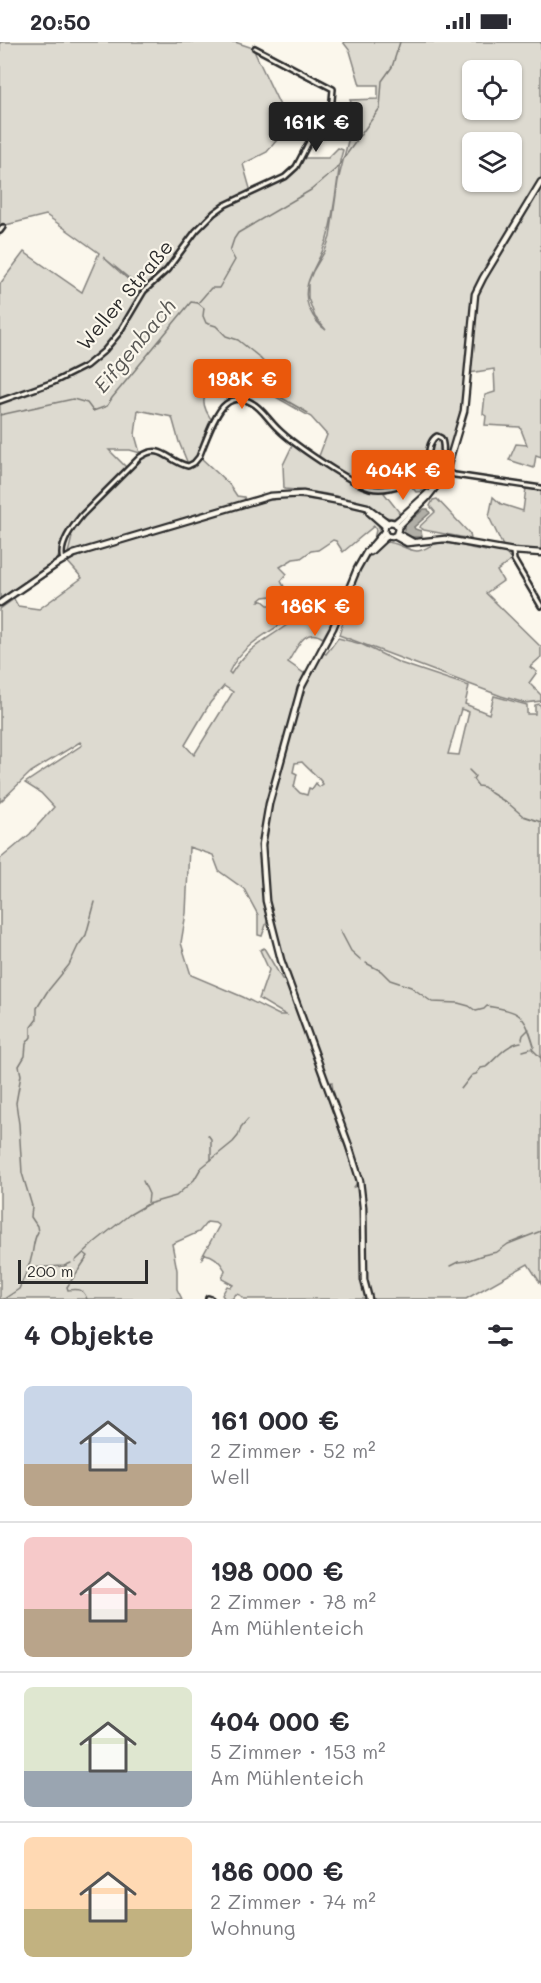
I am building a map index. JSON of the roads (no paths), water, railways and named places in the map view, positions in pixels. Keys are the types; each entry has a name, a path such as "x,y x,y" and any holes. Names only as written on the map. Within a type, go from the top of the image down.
{"main road":[{"path":"396,530 433,489 446,470 464,411 475,294 541,182"},
{"path":"0,603 63,560 92,549 277,495 314,495 362,506 386,529 396,530"},
{"path":"386,529 396,530"},
{"path":"369,1299 364,1280 363,1207 360,1181 281,960 266,901 262,845 269,804 299,693 333,628 355,573 386,529"},
{"path":"396,530 404,543 445,539 541,554"}],"street":[{"name":"Weller Straße","path":"0,400 54,382 74,373 95,359 118,333 144,291 167,270 203,223 225,206 285,177 296,167 310,140 328,120 333,89 255,48"},
{"path":"63,560 62,552 74,526 82,515 140,457 158,451 182,465 188,466 194,463 220,411 225,404 233,400 245,400 252,403 285,436 344,476 373,489 400,485 418,474 427,462 432,440 437,436 444,442 443,461 446,470 455,476 541,488"},
{"path":"513,551 514,560 541,606"}],"waterway":[{"name":"Eifgenbach","path":"0,415 73,399 87,403 93,411 107,406 191,302 198,303 211,288 219,288 235,260 230,251 238,233 311,190 336,169 380,108 382,81 392,67 400,42"},
{"path":"198,303 204,308 203,316 206,323 216,326 226,336 238,340 270,369 275,394 308,413"},
{"path":"469,770 475,776 473,779 478,786 484,787 523,816 541,822"},
{"path":"27,1268 38,1232 31,1217 32,1206 22,1173 16,1103 21,1075 19,1066 25,1056 26,1044 31,1037 31,1027 37,1019 37,1008 69,965 86,935 95,902"},
{"path":"340,930 351,951 361,960"},
{"path":"366,963 381,971 390,980 411,987 432,1002 458,1003 476,1011 487,1006 507,1010 520,1016 524,1020 534,1046 532,1049 541,1058"},
{"path":"522,1039 529,1029"},
{"path":"461,1089 472,1075 486,1067 506,1048 521,1042"},
{"path":"523,1051 530,1049"},
{"path":"75,1261 129,1215 148,1204 176,1196 194,1180 201,1168 233,1142 248,1119"},
{"path":"208,1135 211,1139 211,1160"},
{"path":"143,1181 149,1194 148,1203"},
{"path":"450,1266 497,1252 508,1244 541,1231"},
{"path":"84,1253 88,1256 67,1287 68,1290 82,1291 87,1299"},
{"path":"28,1268 64,1266 71,1263"},
{"path":"4,1299 19,1289 26,1273"}]}
